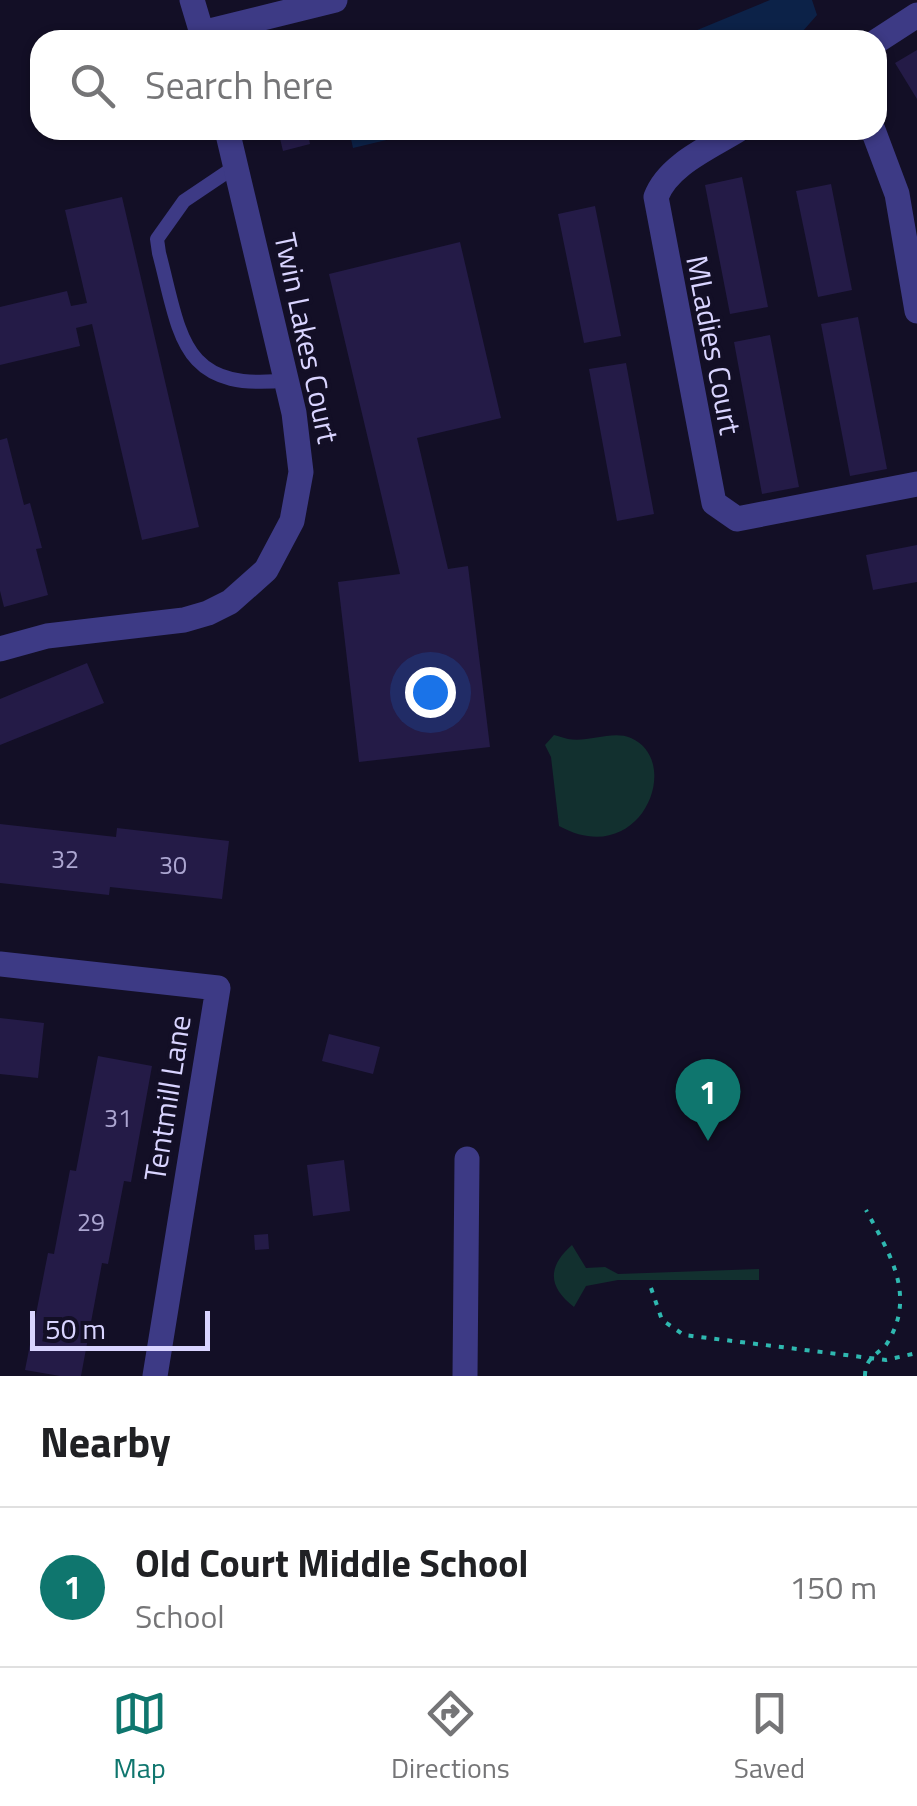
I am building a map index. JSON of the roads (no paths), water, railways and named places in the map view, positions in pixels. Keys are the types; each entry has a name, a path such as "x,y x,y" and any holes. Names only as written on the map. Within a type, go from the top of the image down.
{"street":[{"path":"192,0 201,30"},
{"path":"225,30 335,0"},
{"path":"887,34 917,15"},
{"name":"Twin Lakes Court","path":"0,649 84,630 184,620 230,602 252,585 282,544 300,496 301,472 288,380 230,140"},
{"name":"MLadies Court","path":"723,140 661,183 657,214 708,491 725,514 737,519 917,484"},
{"path":"877,140 894,182 917,312"},
{"name":"Tentmill Lane","path":"0,964 218,988 155,1376"},
{"path":"464,1376 467,1159"}],"lane":[{"path":"236,166 184,201 158,238 159,252 189,356 217,374 238,380 288,380"}],"water":[{"path":"770,0 812,0 817,15 804,30 697,30"},
{"path":"351,140 386,140 353,148"}],"place":[{"name":"Old Court Middle School","path":"708,1141"}]}
